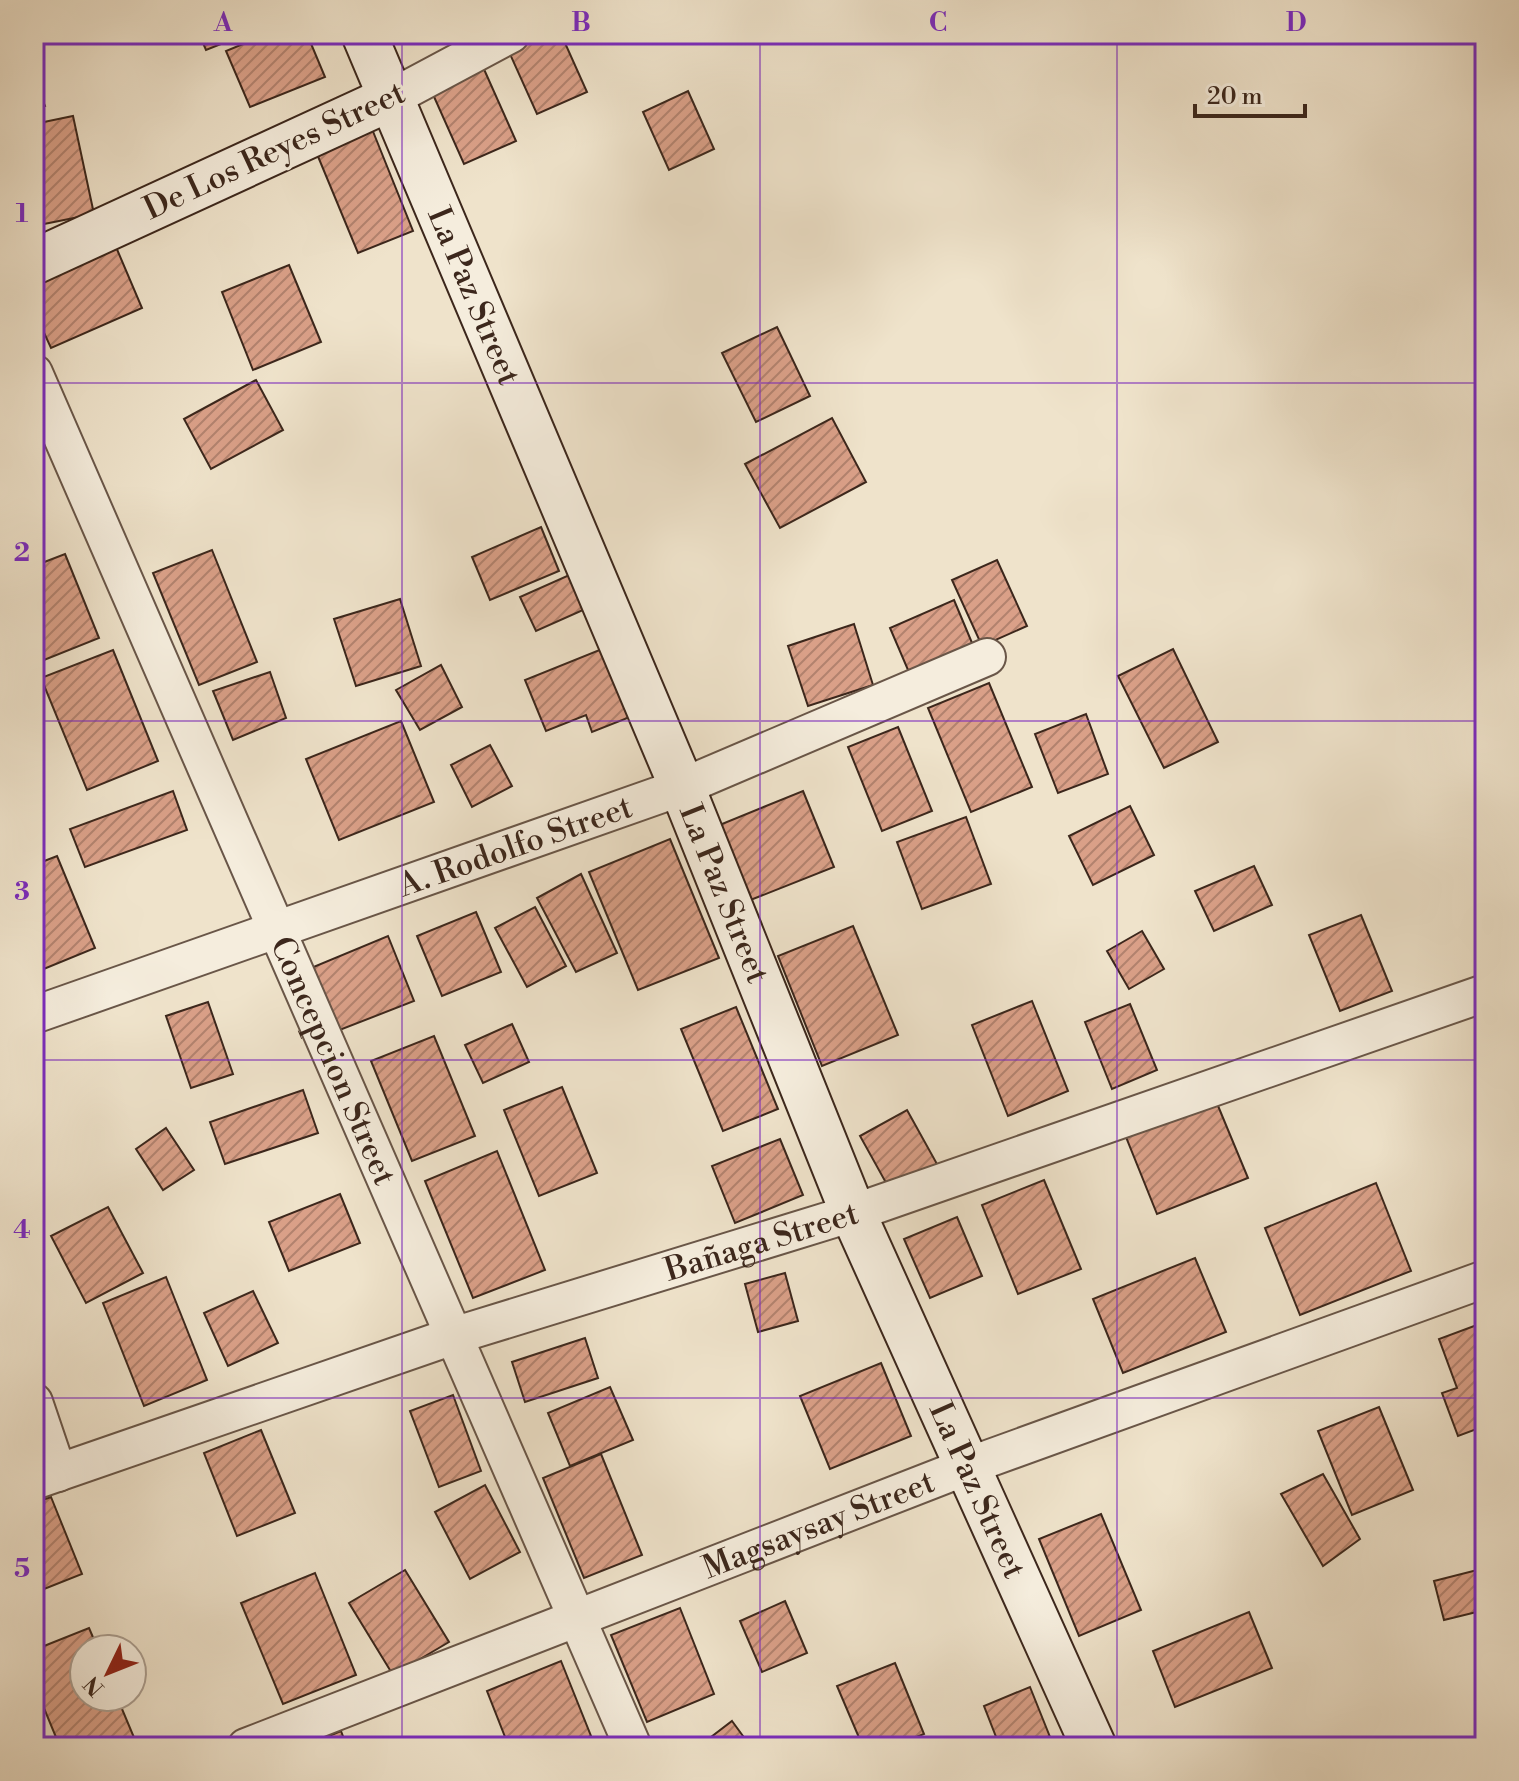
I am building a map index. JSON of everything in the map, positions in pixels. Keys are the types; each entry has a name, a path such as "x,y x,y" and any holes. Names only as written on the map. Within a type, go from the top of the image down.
{"street":[{"name":"La Paz Street","path":"364,34 682,787 853,1213 1094,1747"},
{"name":"De Los Reyes Street","path":"34,262 393,97 511,34"},
{"name":"Concepcion Street","path":"34,373 633,1747"},
{"name":"A. Rodolfo Street","path":"34,1015 682,787 987,657"},
{"name":"Bañaga Street","path":"46,1477 453,1336 853,1213 1485,993"},
{"name":"Magsaysay Street","path":"246,1747 968,1466 1485,1279"},
{"path":"34,1402 46,1477"}],"building":[{"path":"199,34 246,34 206,50"},
{"path":"267,34 307,34 325,77 250,107 226,51"},
{"path":"525,34 561,34 587,92 537,114 505,43"},
{"path":"483,67 516,141 464,164 431,90"},
{"path":"34,79 45,106 34,111"},
{"path":"688,91 714,149 669,170 643,112"},
{"path":"73,116 94,214 34,226 34,124"},
{"path":"368,119 413,231 358,253 312,142"},
{"path":"116,247 142,308 51,348 34,311 34,282"},
{"path":"289,265 321,342 253,370 222,292"},
{"path":"777,327 810,396 756,422 722,353"},
{"path":"256,380 283,430 211,469 184,419"},
{"path":"832,418 866,482 780,528 745,464"},
{"path":"541,527 559,571 490,600 472,557"},
{"path":"212,550 257,662 199,685 153,573"},
{"path":"65,554 99,638 34,664 34,566"},
{"path":"997,560 1027,626 982,646 952,580"},
{"path":"576,572 592,606 536,631 520,597"},
{"path":"400,599 421,666 356,686 334,619"},
{"path":"954,600 975,650 911,677 890,628"},
{"path":"854,624 873,685 808,706 788,646"},
{"path":"602,649 630,717 592,732 586,715 546,731 525,680"},
{"path":"1173,649 1218,742 1164,768 1118,676"},
{"path":"113,650 158,761 87,790 41,678"},
{"path":"441,665 462,707 420,730 396,690"},
{"path":"270,672 286,718 233,740 213,691"},
{"path":"989,683 1032,787 971,812 928,708"},
{"path":"1086,714 1108,774 1058,793 1035,734"},
{"path":"401,721 434,802 339,840 306,759"},
{"path":"898,727 932,811 882,831 848,747"},
{"path":"490,745 512,786 472,807 451,765"},
{"path":"173,791 187,830 85,867 70,829"},
{"path":"803,791 834,867 748,901 717,826"},
{"path":"1130,806 1154,855 1093,885 1069,836"},
{"path":"966,817 991,884 922,909 897,842"},
{"path":"670,839 719,958 638,990 589,872"},
{"path":"57,856 95,948 34,973 34,865"},
{"path":"1254,866 1272,905 1214,931 1195,891"},
{"path":"581,874 617,953 576,972 537,898"},
{"path":"535,907 566,966 527,987 495,928"},
{"path":"476,912 501,972 442,996 417,936"},
{"path":"1361,915 1392,991 1340,1011 1309,935"},
{"path":"853,926 898,1035 822,1066 778,956"},
{"path":"1142,931 1164,969 1129,989 1107,951"},
{"path":"388,936 414,1001 337,1031 311,968"},
{"path":"1032,1001 1068,1091 1008,1116 972,1025"},
{"path":"208,1002 233,1074 191,1088 166,1016"},
{"path":"1130,1004 1157,1070 1112,1089 1085,1022"},
{"path":"736,1007 778,1109 723,1131 681,1029"},
{"path":"512,1024 529,1062 483,1083 465,1045"},
{"path":"434,1036 475,1136 412,1161 371,1061"},
{"path":"562,1087 597,1173 539,1196 504,1110"},
{"path":"303,1090 318,1133 225,1164 210,1122"},
{"path":"1216,1101 1248,1178 1157,1214 1126,1137"},
{"path":"907,1110 937,1164 890,1190 860,1136"},
{"path":"166,1128 194,1170 163,1190 136,1149"},
{"path":"780,1139 803,1195 735,1223 712,1166"},
{"path":"497,1151 545,1270 473,1298 425,1181"},
{"path":"1044,1180 1081,1269 1018,1294 982,1205"},
{"path":"1376,1183 1411,1271 1300,1315 1265,1228"},
{"path":"340,1194 360,1243 289,1271 269,1222"},
{"path":"108,1207 143,1273 86,1303 51,1236"},
{"path":"957,1217 982,1276 930,1298 904,1239"},
{"path":"1195,1258 1226,1332 1123,1373 1093,1299"},
{"path":"785,1273 798,1321 758,1332 745,1284"},
{"path":"166,1277 207,1380 144,1406 103,1303"},
{"path":"253,1291 278,1343 228,1366 204,1313"},
{"path":"1485,1322 1485,1401 1479,1403 1485,1426 1458,1436 1442,1393 1457,1388 1439,1339"},
{"path":"585,1338 598,1378 525,1402 512,1362"},
{"path":"881,1363 911,1436 830,1469 800,1396"},
{"path":"610,1387 633,1440 570,1466 548,1413"},
{"path":"453,1395 481,1471 439,1487 410,1411"},
{"path":"1379,1407 1413,1490 1352,1515 1318,1431"},
{"path":"261,1430 295,1513 237,1536 204,1453"},
{"path":"601,1454 642,1555 584,1578 543,1478"},
{"path":"1323,1474 1360,1539 1323,1566 1281,1494"},
{"path":"485,1485 520,1552 470,1579 435,1512"},
{"path":"51,1497 82,1574 34,1593 34,1503"},
{"path":"1101,1514 1141,1610 1079,1636 1039,1539"},
{"path":"1485,1568 1485,1610 1444,1620 1434,1581"},
{"path":"405,1570 449,1642 393,1675 349,1603"},
{"path":"315,1573 356,1675 283,1704 241,1603"},
{"path":"785,1601 807,1653 762,1672 740,1621"},
{"path":"680,1608 714,1694 647,1722 611,1635"},
{"path":"1249,1612 1272,1668 1175,1707 1153,1651"},
{"path":"68,1636 68,1713 124,1713 138,1747 60,1747 34,1684 34,1650"},
{"path":"561,1661 591,1736 564,1747 509,1747 487,1691"},
{"path":"895,1663 924,1734 892,1747 863,1747 837,1686"},
{"path":"1030,1687 1054,1747 1000,1747 984,1706"},
{"path":"732,1721 751,1747 698,1747"},
{"path":"341,1731 347,1747 302,1747"}]}
